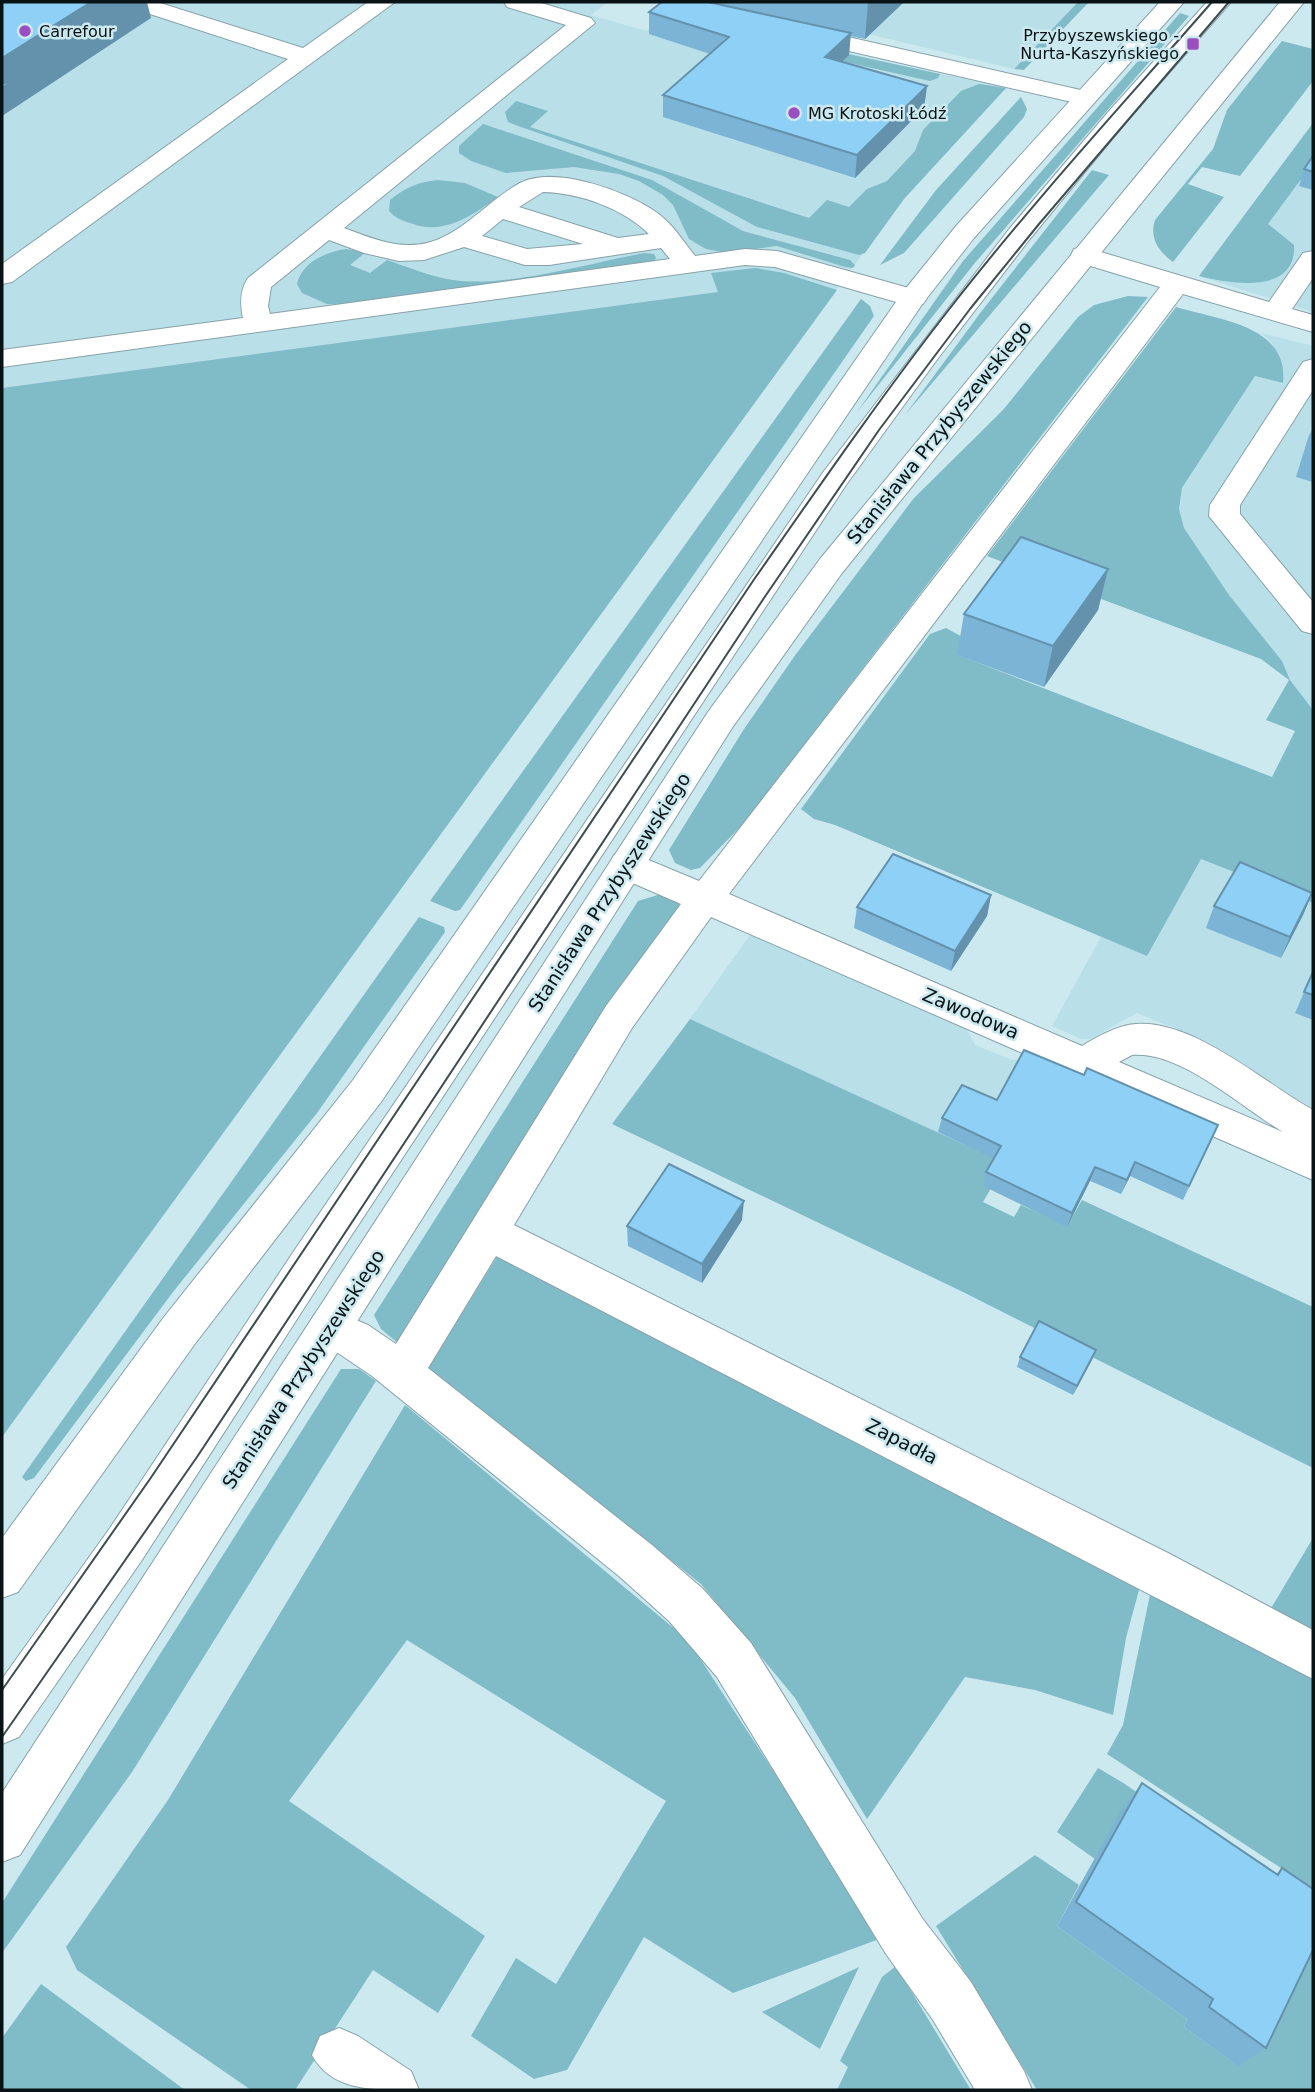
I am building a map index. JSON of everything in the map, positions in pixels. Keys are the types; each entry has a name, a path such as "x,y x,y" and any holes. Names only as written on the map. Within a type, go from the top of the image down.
{"main road":[{"path":"2,276 383,2"},
{"path":"258,325 254,306 258,284 583,23 515,2"},
{"path":"2,1576 179,1331 374,1081 913,298 965,232 1171,2"},
{"path":"2,1720 126,1544 327,1237 835,478 910,374 999,261 1219,2"},
{"name":"Stanisława Przybyszewskiego","path":"2,1837 720,720 831,566 1292,2"},
{"path":"87,44 146,6 305,57"},
{"path":"774,28 1085,98"},
{"path":"326,230 387,251 405,254 482,223 532,187 556,183 602,198 646,217 662,239 689,266"},
{"path":"350,210 389,224 482,223 616,246"},
{"path":"482,223 525,257 574,253 662,239"},
{"path":"1084,255 1313,324"},
{"path":"2,359 761,256 913,298"},
{"path":"1275,313 1313,259"},
{"path":"401,1374 619,1017 706,898 1177,283"},
{"path":"1313,368 1225,505 1224,516 1313,623"},
{"name":"Zawodowa","path":"628,865 1087,1062 1313,1163"},
{"path":"1087,1062 1112,1047 1137,1039 1156,1040 1183,1050 1313,1129"},
{"name":"Zapadła","path":"489,1232 1163,1574 1313,1656"},
{"path":"329,1328 354,1339 401,1374 636,1561 687,1605 734,1660 904,1936 952,2001 1005,2090"},
{"path":"339,2056 392,2090"}],"shaded area":[{"path":"2,2 608,2 591,15 646,31 667,14 1006,88 904,199 816,316 2,388"},
{"path":"735,2 1078,2 1014,69"},
{"path":"1078,2 1089,2 1024,70 1014,69"},
{"path":"1180,13 1189,16 974,264 857,412 963,261"},
{"path":"711,24 940,74 938,78 930,81 710,32"},
{"path":"1282,41 1313,49 1313,81 1240,176 1202,167 1188,184 1224,197 1173,262 1156,244 1153,233 1155,220 1213,149 1227,110"},
{"path":"979,84 1006,88 904,199 865,253 859,255 757,227 663,176 508,122 505,112 516,101 548,111 530,127 809,218 827,200 849,207 867,189 887,181 915,151 923,130 961,91"},
{"path":"1021,97 1027,109 1024,117 904,253 880,265 936,190"},
{"path":"1313,123 1313,312 1199,276"},
{"path":"1313,123 1313,163 1268,224 1294,245 1292,261 1285,272 1273,279 1243,283 1199,276"},
{"path":"483,124 652,180 743,231 850,260 855,265 853,268 845,267 777,246 727,253 706,249 689,239 673,205 663,195 639,181 619,174 574,167 506,173 471,161 459,153 459,146"},
{"path":"1092,170 1109,175 905,415 981,312"},
{"path":"438,180 465,183 498,197 458,221 437,227 406,222 389,211 390,200 401,192 418,184"},
{"path":"346,249 366,252 350,265 370,273 387,260 436,277 474,282 522,278 644,253 654,254 656,258 654,261 343,304 327,304 302,293 297,284 309,264 323,256"},
{"path":"755,268 784,273 837,290 2,1437 2,388 718,292 711,273"},
{"path":"1128,296 1148,297 743,824 700,868 691,870 675,863 669,850 744,729 796,654 914,498 1003,410 1078,317 1094,305"},
{"path":"861,299 870,306 874,316 460,910 455,911 430,901"},
{"path":"1176,307 1248,328 1275,348 1282,364 1283,383 1255,376 1182,488 1179,509 1184,528 1229,595 1282,661 1290,680 1313,710 1313,903 1201,859 1147,956 835,825 814,819 801,809 930,634 946,628 968,640 958,655 1272,777 1295,731 1266,720 1289,680 1261,659 987,556"},
{"path":"1261,333 1313,346 1313,710 1290,680 1282,661 1229,595 1184,528 1179,509 1182,489 1255,376 1282,383 1273,344"},
{"path":"1201,859 1313,903 1313,1109 1209,1042 1137,1013 1090,1039 1081,1039 1052,1026 1101,937 1147,955"},
{"path":"661,894 683,902 611,998 399,1344 381,1329 374,1315 638,901"},
{"path":"419,917 444,927 445,932 317,1113 173,1292 34,1478 26,1481 22,1477"},
{"path":"750,935 964,1024 975,1045 1012,1060 1038,1056 1030,1175 690,1019"},
{"path":"690,1019 998,1160 990,1190 983,1202 1014,1217 1021,1205 1067,1226 1082,1200 1313,1307 1313,1468 961,1291 612,1124"},
{"path":"498,1255 1142,1579 1126,1638 1113,1715 1035,1690 965,1677 867,1819 795,1698 701,1584 428,1368"},
{"path":"341,1369 359,1369 376,1381 132,1772 2,1953 2,1903"},
{"path":"405,1405 688,1640 882,1938 733,1993 644,1937 567,2070 534,2079 471,2036 516,1958 556,1984 666,1801 407,1640 289,1801 485,1936 438,2013 373,1970 295,2090 251,2090 77,1970 66,1947 168,1800"},
{"path":"1313,1538 1313,1633 1270,1610"},
{"path":"1152,1585 1313,1676 1313,1889 1107,1754 1123,1725"},
{"path":"1098,1768 1125,1784 1313,1917 1313,2090 1037,2090 936,1926 1035,1855 1079,1885 1057,1926 1187,2019 1184,2027 1237,2065 1095,1859 1057,1832"},
{"path":"896,1966 971,2090 837,2090 848,2067 840,2061 882,1977"},
{"path":"859,1967 820,2049 762,2012"},
{"path":"41,1984 185,2090 2,2090 2,2038"}],"building":[{"name":"Carrefour","path":"2,2 91,2 2,58"},
{"path":"134,2 2,88 2,84"},
{"path":"662,2 708,2 851,33 825,57 927,86 857,155 663,95 729,37 649,12"},
{"path":"1313,156 1313,172 1304,169"},
{"path":"1021,537 1108,569 1053,646 964,614"},
{"path":"893,854 991,895 955,951 857,907"},
{"path":"1240,862 1312,893 1290,937 1214,906"},
{"path":"1313,972 1313,995 1304,992"},
{"path":"1024,1050 1084,1075 1087,1068 1218,1125 1189,1186 1135,1162 1127,1180 1095,1167 1072,1213 986,1172 1001,1146 942,1118 962,1085 997,1100"},
{"path":"669,1164 744,1201 702,1264 627,1226"},
{"path":"1039,1321 1096,1350 1077,1386 1020,1357"},
{"path":"1142,1783 1278,1875 1282,1868 1313,1889 1313,1950 1266,2048 1209,2007 1213,1999 1076,1902"}],"tram line":[{"path":"2,1690 150,1479 755,578 850,443 922,344 1011,233 1212,2"},
{"path":"2,1737 197,1457 764,598 879,430 970,309 1039,224 1229,2"}],"place":[{"name":"Carrefour","path":"25,31"},
{"name":"Przybyszewskiego - Nurta-Kaszyńskiego","path":"1193,44"},
{"name":"MG Krotoski Łódź","path":"794,113"}]}
